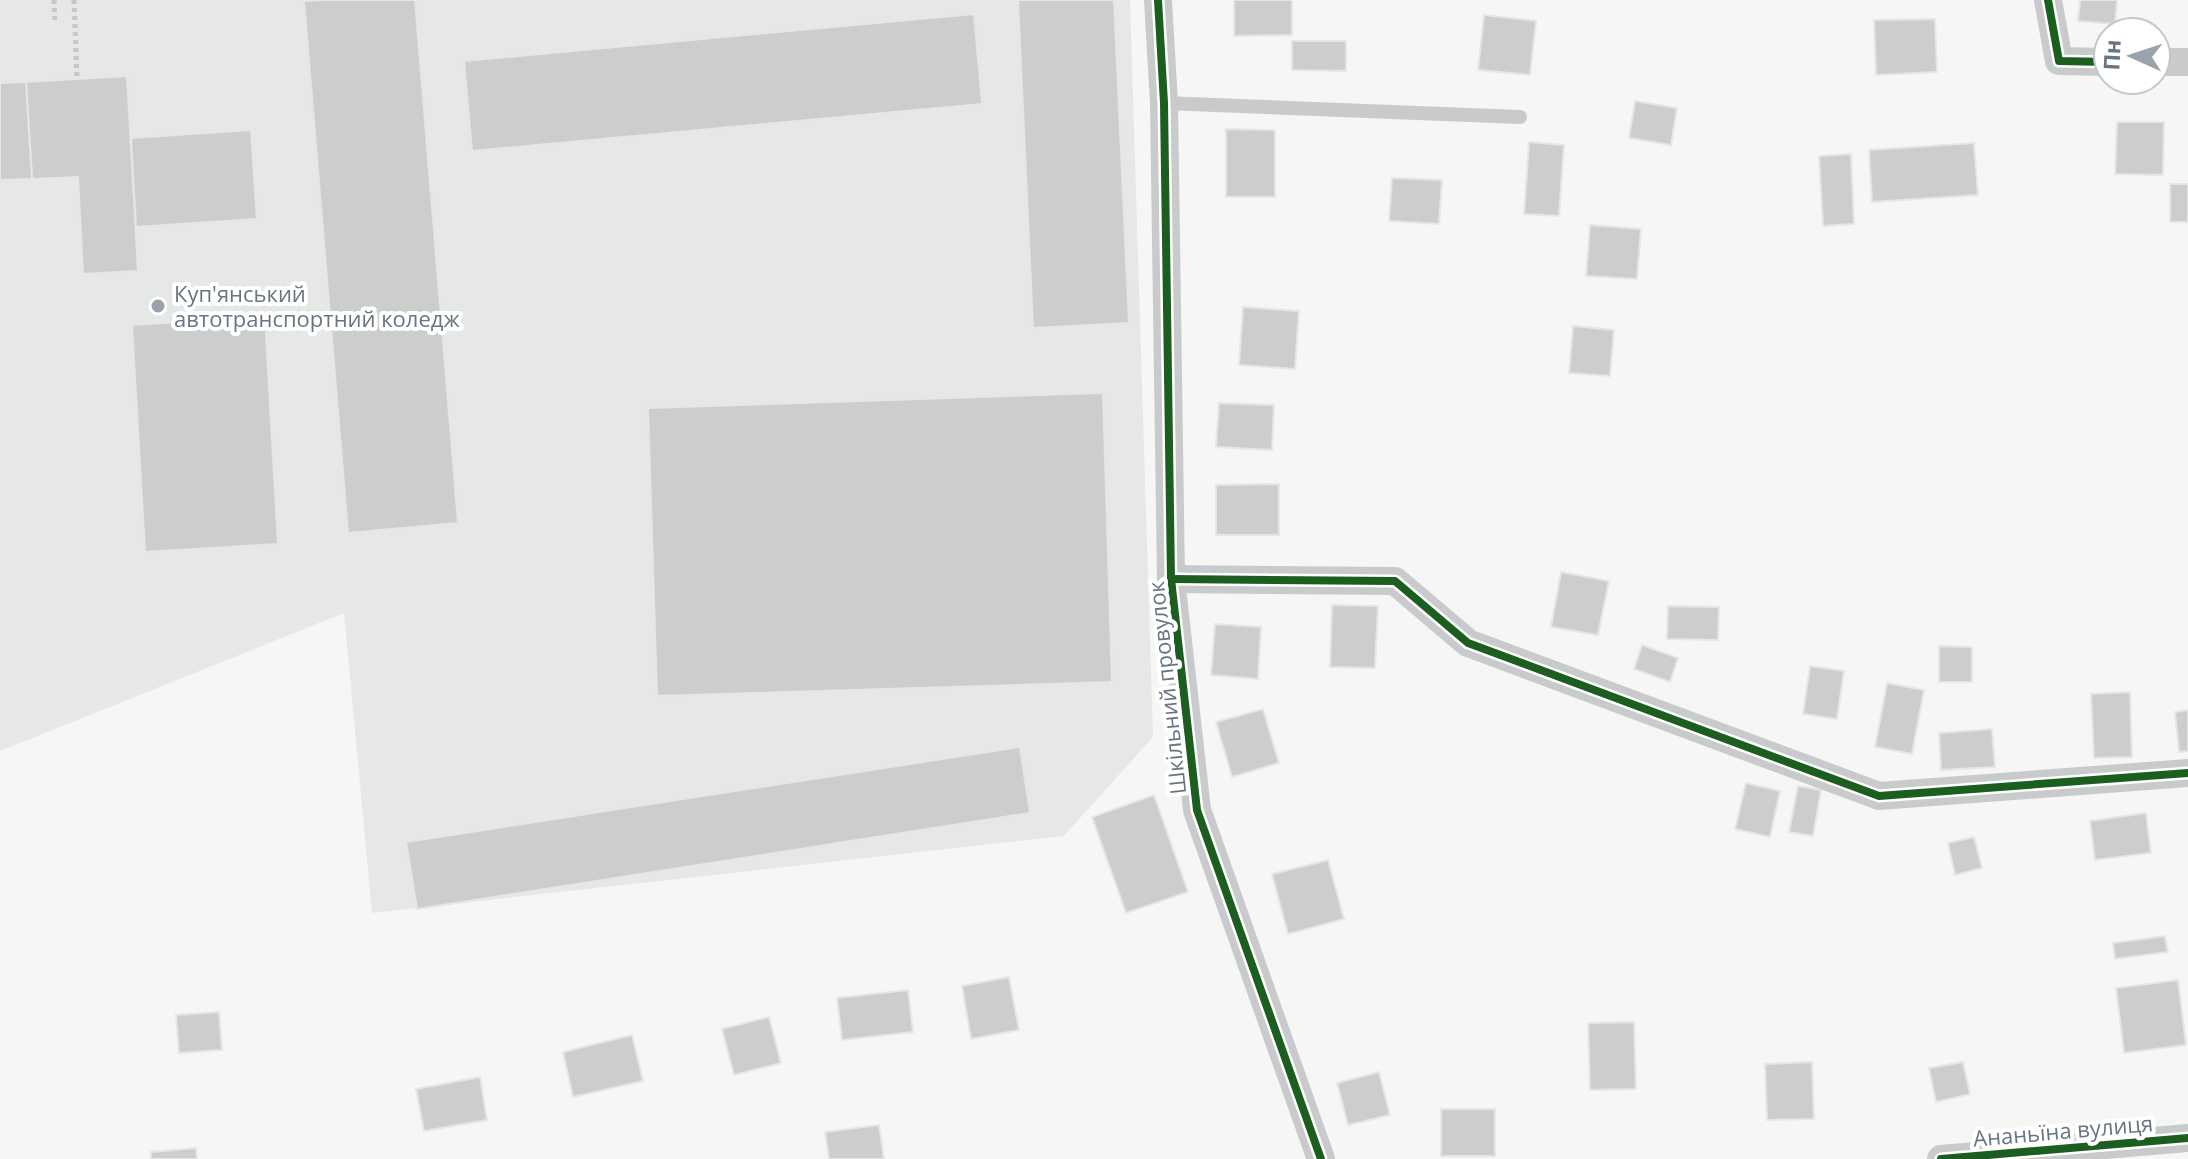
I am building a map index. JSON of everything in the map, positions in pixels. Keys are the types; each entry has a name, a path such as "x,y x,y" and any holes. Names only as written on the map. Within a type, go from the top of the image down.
{"street":[{"name":"Шкільний провулок","path":"1158,0 1164,103 1171,579 1197,810 1321,1159"},
{"path":"2048,0 2059,61 2092,62"},
{"path":"1171,579 1395,581 1468,643 1879,796 2188,773"},
{"name":"Ананьїна вулиця","path":"1941,1159 2188,1138"}],"lane":[{"path":"1164,103 1520,117"}],"path":[{"path":"54,0 55,24"},
{"path":"74,0 77,79"}],"shaded area":[{"path":"0,0 1130,0 1153,737 1064,836 372,913 344,613 0,751"}],"building":[{"path":"415,0 458,523 348,533 304,1"},
{"path":"1018,0 1114,0 1129,323 1033,328"},
{"path":"1234,0 1292,0 1292,35 1234,36"},
{"path":"2080,0 2117,0 2116,16 2092,16 2092,22 2078,21"},
{"path":"974,14 982,104 472,151 464,61"},
{"path":"1484,15 1536,21 1530,75 1478,70"},
{"path":"1935,19 1937,72 1876,75 1874,20"},
{"path":"1292,41 1346,41 1346,71 1292,70"},
{"path":"127,76 138,271 83,274 78,177 32,179 26,82"},
{"path":"26,82 32,179 0,180 0,83"},
{"path":"1635,101 1677,108 1671,145 1629,138"},
{"path":"2117,122 2164,122 2163,175 2115,174"},
{"path":"1226,129 1275,130 1275,197 1226,197"},
{"path":"251,130 257,219 136,227 131,138"},
{"path":"1529,142 1564,145 1559,216 1524,214"},
{"path":"1974,143 1978,195 1872,202 1869,150"},
{"path":"1851,154 1854,224 1823,226 1819,156"},
{"path":"1392,178 1442,180 1439,224 1389,221"},
{"path":"2170,184 2188,184 2188,222 2170,222"},
{"path":"1590,225 1641,229 1637,279 1586,276"},
{"path":"1243,307 1299,311 1295,369 1239,365"},
{"path":"265,317 278,544 145,552 132,325"},
{"path":"1573,326 1614,330 1610,376 1569,373"},
{"path":"1103,393 1112,682 657,696 648,408"},
{"path":"1219,403 1274,405 1272,450 1216,447"},
{"path":"1279,484 1279,535 1216,535 1216,485"},
{"path":"1561,572 1609,581 1598,635 1551,627"},
{"path":"1332,605 1378,606 1375,668 1330,667"},
{"path":"1668,606 1719,607 1718,640 1667,639"},
{"path":"1215,624 1261,627 1258,679 1211,675"},
{"path":"1642,645 1678,658 1670,682 1634,669"},
{"path":"1939,646 1972,647 1972,682 1939,682"},
{"path":"1810,666 1844,671 1837,719 1803,714"},
{"path":"1887,683 1924,690 1912,754 1875,747"},
{"path":"2130,692 2132,757 2094,758 2091,694"},
{"path":"1263,709 1279,763 1232,777 1216,722"},
{"path":"2188,710 2188,751 2179,752 2175,712"},
{"path":"1992,729 1995,767 1941,770 1939,733"},
{"path":"1020,747 1030,813 417,909 406,842"},
{"path":"1746,783 1780,791 1770,837 1735,829"},
{"path":"1798,786 1821,790 1813,836 1789,832"},
{"path":"1154,795 1188,892 1126,913 1092,817"},
{"path":"2146,813 2151,853 2095,860 2090,821"},
{"path":"1974,837 1982,868 1955,875 1948,843"},
{"path":"1328,860 1344,919 1288,934 1272,874"},
{"path":"2165,936 2168,952 2115,959 2113,943"},
{"path":"1009,977 1019,1030 971,1039 962,986"},
{"path":"2178,980 2186,1045 2124,1053 2116,988"},
{"path":"908,990 913,1032 842,1040 837,998"},
{"path":"219,1012 222,1050 179,1053 176,1015"},
{"path":"769,1017 781,1063 734,1075 722,1029"},
{"path":"1634,1022 1636,1089 1590,1090 1588,1023"},
{"path":"632,1035 643,1081 573,1097 563,1052"},
{"path":"1812,1062 1814,1119 1767,1120 1765,1064"},
{"path":"1963,1062 1970,1094 1936,1102 1929,1068"},
{"path":"1379,1072 1390,1115 1348,1125 1337,1083"},
{"path":"480,1077 487,1120 424,1131 416,1089"},
{"path":"1441,1109 1495,1109 1495,1156 1441,1156"},
{"path":"879,1125 884,1159 829,1159 825,1132"},
{"path":"196,1148 197,1159 151,1159 151,1152"}],"cycle path":[{"path":"1158,0 1164,103 1171,579 1197,810 1321,1159"},
{"path":"2048,0 2059,61 2092,62"},
{"path":"1171,579 1395,581 1468,643 1879,796 2188,773"},
{"path":"1941,1159 2188,1138"}],"place":[{"name":"Куп'янський автотранспортний коледж","path":"158,306"}]}
